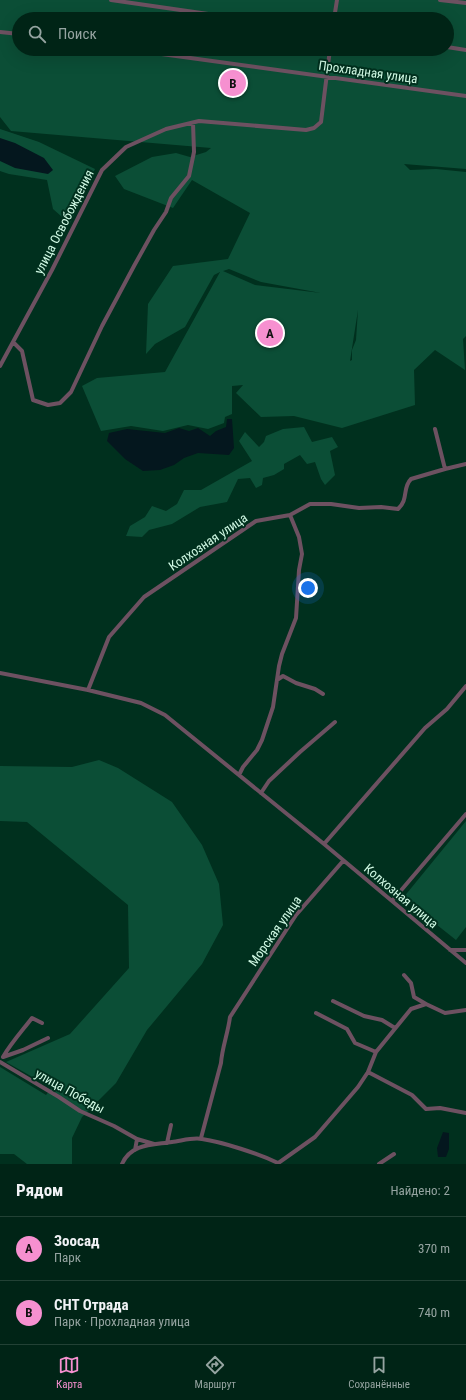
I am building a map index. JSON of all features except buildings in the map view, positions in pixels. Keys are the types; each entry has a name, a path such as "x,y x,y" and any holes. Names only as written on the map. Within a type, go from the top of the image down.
{"street":[{"path":"111,0 194,12"},
{"path":"335,12 337,0"},
{"path":"440,0 466,4"},
{"path":"0,32 12,33"},
{"path":"454,48 466,50"},
{"name":"Прохладная улица","path":"176,56 466,96"},
{"name":"улица Освобождения","path":"0,366 52,270 102,170 126,147 166,129 199,121 306,130 314,128 321,122 329,56"},
{"path":"13,342 22,351 33,400 48,405 60,403 71,392 102,326 134,266 166,212 171,198 188,176 194,152 193,123"},
{"path":"436,429 445,469 466,464"},
{"name":"Колхозная улица","path":"88,690 109,637 144,597 256,521 290,515 310,504 331,504 359,508 381,507 398,510 404,504 407,486 411,479 445,469"},
{"path":"239,775 243,767 257,750 262,740 273,707 282,654 296,618 299,570 302,554 299,537 290,515"},
{"name":"Колхозная улица","path":"0,673 88,690 141,703 165,715 324,844 466,963"},
{"path":"277,680 283,676 296,683 315,689 323,694"},
{"path":"324,844 425,728 447,709 466,686"},
{"path":"261,793 269,781 335,722"},
{"path":"392,901 466,814"},
{"name":"Морская улица","path":"201,1138 229,1031 230,1017 296,915 343,861"},
{"path":"450,950 466,950"},
{"path":"404,975 410,983 414,997 426,1004 446,1013 466,1010"},
{"path":"333,1001 364,1016 382,1020 395,1028"},
{"name":"улица Победы","path":"122,1164 125,1157 135,1150 154,1144 201,1138 239,1149 278,1164 315,1137 358,1087 368,1072 376,1052 395,1028 411,1009 426,1004"},
{"path":"316,1013 347,1029 355,1043 376,1052"},
{"path":"0,1062 9,1047 18,1038 32,1018 42,1023"},
{"path":"3,1057 23,1050 48,1038"},
{"name":"улица Победы","path":"0,1062 80,1111 114,1126 137,1139 154,1144"},
{"path":"368,1072 412,1095 426,1109 440,1108 466,1113"},
{"path":"167,1143 171,1125"},
{"path":"135,1150 137,1139"},
{"path":"379,1164 394,1154"},
{"path":"284,1159 286,1164"}],"green space":[{"path":"0,0 466,0 466,169 404,164 410,170 436,169 466,172 466,336 463,339 465,370 435,350 414,370 415,405 342,428 294,416 261,417 236,393 243,385 232,386 232,414 225,417 224,423 208,429 188,425 163,431 131,426 101,431 82,386 97,378 165,372 220,272 214,275 185,327 155,344 146,354 148,304 173,266 228,259 250,213 192,180 173,208 124,189 115,176 152,157 176,153 190,157 206,152 211,148 11,131 0,117","holes":["229,269 261,282 321,293 255,285 223,271","358,310 356,340 352,350 352,360 350,361"]},
{"path":"0,129 39,142 95,169 70,224 53,209 47,180 9,174 0,171"},
{"path":"304,427 312,442 332,437 338,447 330,451 335,475 325,485 321,479 315,462 307,464 300,455 284,464 284,469 274,475 263,478 262,485 256,488 250,478 238,479 227,502 200,507 172,524 149,530 142,537 126,536 130,526 145,517 152,506 166,511 177,504 184,490 201,490 252,461 239,441 245,432 259,447 264,442 266,436 283,429"},
{"path":"99,760 118,768 172,802 202,845 219,884 223,925 202,964 147,1030 116,1083 82,1117 72,1138 72,1164 27,1164 14,1154 0,1154 0,1067 46,1095 52,1088 6,1062 70,1034 129,968 128,905 27,822 0,821 0,766 72,767"},
{"path":"466,821 466,927 456,940 403,898"}],"water":[{"path":"0,138 15,143 44,158 53,170 48,174 15,168 0,161"},
{"path":"227,419 232,419 234,448 229,455 198,453 160,470 143,471 125,459 107,441 109,433 127,429 165,433 179,428 189,431 198,428 210,436 216,431 226,427"},
{"path":"443,1132 449,1133 449,1149 446,1157 438,1157 437,1148"}],"place":[{"name":"СНТ Отрада","path":"233,83"},
{"name":"Зоосад","path":"270,333"}]}
